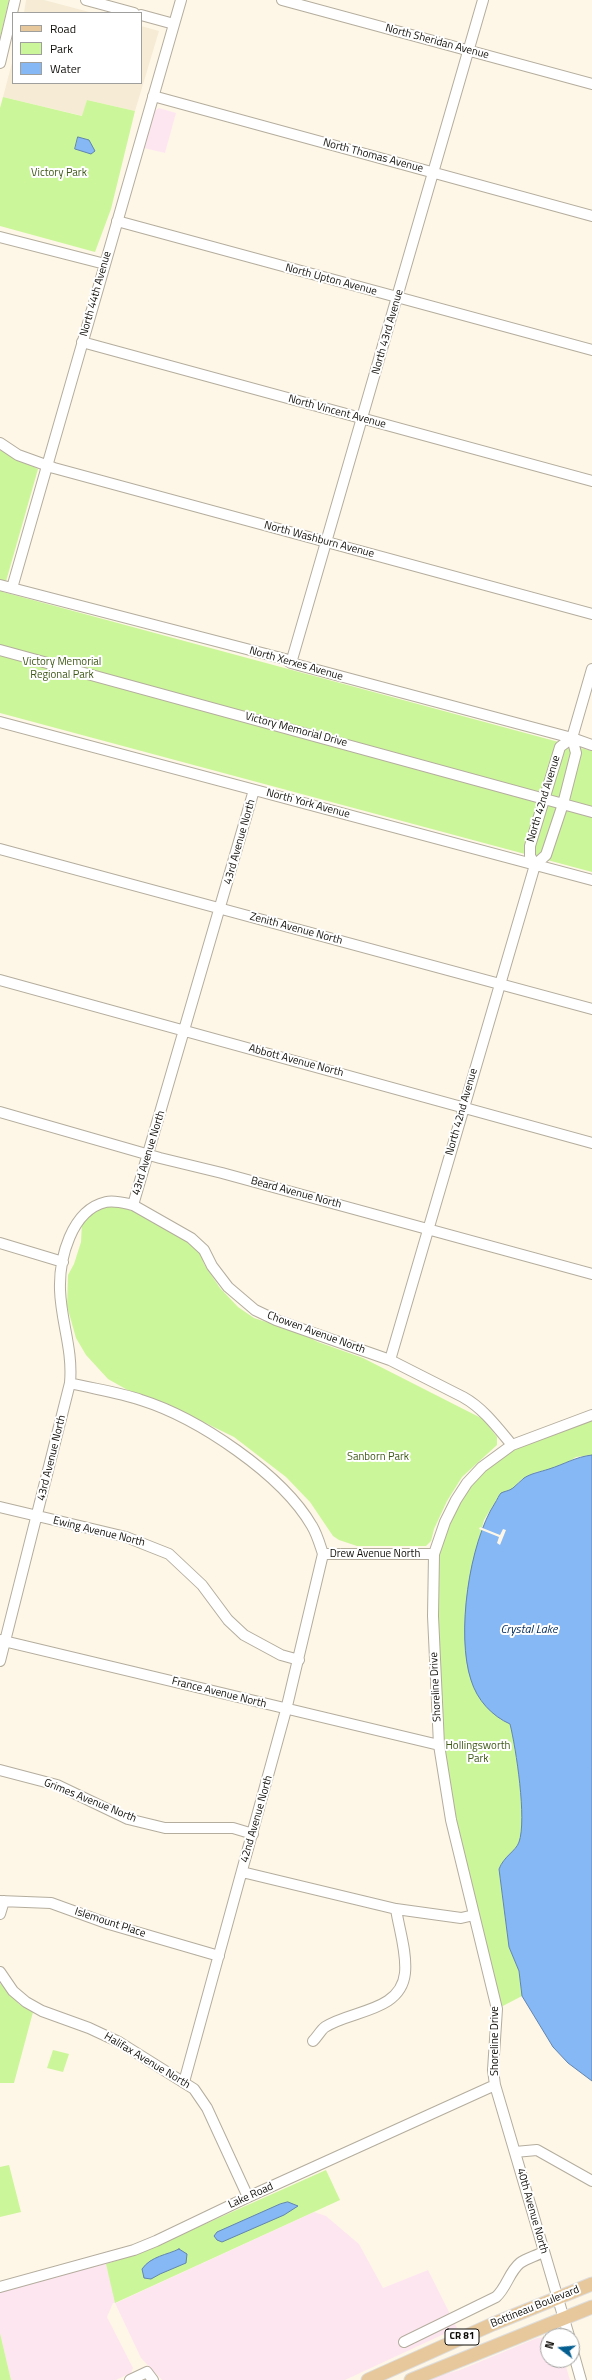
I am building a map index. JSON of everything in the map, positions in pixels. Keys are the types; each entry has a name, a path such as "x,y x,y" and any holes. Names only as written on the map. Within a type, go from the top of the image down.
{"main road":[{"name":"Bottineau Boulevard","path":"368,2380 557,2297 592,2284"},
{"name":"Bottineau Boulevard","path":"411,2380 592,2306"}],"street":[{"path":"12,12 15,0"},
{"path":"86,0 130,12"},
{"name":"North 44th Avenue","path":"12,588 181,0"},
{"name":"North Sheridan Avenue","path":"282,0 592,84"},
{"name":"North 43rd Avenue","path":"291,663 398,298 483,0"},
{"path":"0,63 12,13"},
{"path":"142,15 174,24"},
{"name":"North Thomas Avenue","path":"153,96 592,216"},
{"name":"North Upton Avenue","path":"117,221 592,350"},
{"path":"0,237 105,264"},
{"name":"North Vincent Avenue","path":"82,342 592,481"},
{"name":"North Washburn Avenue","path":"0,443 18,455 47,466 592,614"},
{"name":"North Xerxes Avenue","path":"0,585 285,659 291,663 572,738 592,745"},
{"name":"Victory Memorial Drive","path":"0,650 592,812"},
{"name":"North 42nd Avenue","path":"390,1360 535,865 546,855 563,804 576,753 572,738 592,669"},
{"name":"North York Avenue","path":"0,722 592,880"},
{"name":"North 42nd Avenue","path":"535,865 530,856 530,846 560,747 572,738"},
{"name":"43rd Avenue North","path":"0,1661 3,1641 37,1517 70,1383 72,1363 60,1289 63,1262 72,1231 83,1215 97,1205 115,1201 133,1205 254,790"},
{"name":"Zenith Avenue North","path":"0,849 592,1009"},
{"name":"Abbott Avenue North","path":"0,980 592,1143"},
{"name":"Beard Avenue North","path":"0,1112 148,1155 592,1274"},
{"name":"Chowen Avenue North","path":"133,1205 191,1238 204,1250 212,1266 228,1287 255,1310 276,1320 390,1360 472,1402 512,1445"},
{"path":"0,1243 63,1262"},
{"name":"Drew Avenue North","path":"70,1383 140,1400 187,1419 208,1431 241,1454 284,1491 313,1526 323,1554 434,1554"},
{"name":"Shoreline Drive","path":"495,2085 493,2070 497,2009 451,1820 439,1745 432,1616 434,1554 445,1522 467,1483 482,1467 512,1445 592,1415"},
{"name":"Ewing Avenue North","path":"0,1507 126,1538 168,1554 202,1585 228,1620 244,1635 274,1653 299,1660"},
{"name":"42nd Avenue North","path":"184,2082 286,1710 323,1554"},
{"name":"France Avenue North","path":"3,1641 286,1710 439,1745"},
{"name":"Grimes Avenue North","path":"0,1770 57,1785 136,1821 165,1828 233,1828 253,1834"},
{"path":"242,1872 396,1909 461,1918 474,1915"},
{"path":"0,1914 2,1901"},
{"name":"Islemount Place","path":"2,1901 51,1904 109,1924 219,1956"},
{"path":"313,2041 324,2027 380,2006 396,1993 405,1974 405,1964 396,1909"},
{"name":"Halifax Avenue North","path":"0,1972 13,1991 26,2002 42,2011 89,2028 119,2042 194,2089 207,2108 248,2197"},
{"name":"40th Avenue North","path":"495,2085 566,2328"},
{"name":"Lake Road","path":"0,2287 134,2250 495,2085"},
{"path":"515,2152 537,2150 592,2181"},
{"path":"404,2342 496,2297 502,2291 510,2275 520,2263 543,2252"},
{"path":"578,2368 581,2380"},
{"path":"130,2380 150,2376"}],"shaded area":[{"path":"26,0 44,0 89,12 24,12"},
{"path":"142,26 159,31 135,111 87,100 83,116 3,97 12,63 12,84 142,84"},
{"path":"159,108 176,113 165,153 144,148 154,111"},
{"path":"314,2212 326,2216 359,2244 383,2288 428,2270 457,2328 345,2380 162,2380 141,2358 115,2303 113,2303 107,2317 133,2368 131,2373 116,2380 11,2380 0,2333 0,2290 106,2264 116,2303"},
{"path":"540,2338 540,2368 566,2368 570,2380 423,2380 460,2370"}],"green space":[{"path":"0,0 9,0 0,38"},
{"name":"Victory Park","path":"3,97 82,116 87,100 135,111 111,209 95,252 0,226 0,108"},
{"name":"Victory Memorial Regional Park","path":"0,450 38,469 3,592 592,751 592,872 0,713"},
{"name":"Sanborn Park","path":"104,1204 125,1206 179,1234 200,1251 204,1264 220,1288 238,1307 254,1318 300,1333 318,1342 363,1358 483,1419 497,1437 497,1445 462,1477 447,1501 434,1529 431,1541 426,1546 357,1546 339,1540 333,1536 310,1502 286,1477 234,1437 179,1410 131,1392 108,1379 86,1355 76,1338 67,1306 68,1275 74,1264 81,1242 82,1222"},
{"name":"Hollingsworth Park","path":"592,1415 592,1455 576,1457 548,1470 536,1472 522,1479 512,1489 501,1493 484,1520 471,1572 467,1617 500,1719 510,1724 520,1784 522,1818 519,1842 501,1864 499,1869 509,1947 519,1971 522,1996 497,2009 439,1745 433,1587 445,1522 467,1483 512,1445"},
{"path":"0,1983 19,2004 33,2012 14,2083 0,2083"},
{"path":"53,2050 69,2054 63,2072 47,2068"},
{"path":"9,2165 21,2212 0,2217 0,2167"},
{"path":"326,2170 340,2200 115,2303 106,2264 140,2253"},
{"path":"0,2333 11,2380 0,2380"}],"water":[{"path":"78,137 89,140 95,151 91,154 75,149"},
{"name":"Crystal Lake","path":"592,1455 592,2081 568,2063 553,2047 522,1996 519,1971 509,1947 499,1869 501,1864 519,1842 521,1832 522,1818 520,1784 515,1749 510,1724 497,1717 481,1701 471,1680 467,1661 465,1615 472,1565 478,1541 486,1520 500,1494 512,1489 524,1478 530,1475 575,1459"},
{"path":"288,2202 298,2206 284,2215 222,2242 217,2240 214,2236 217,2232 280,2204"},
{"path":"179,2249 187,2254 186,2263 151,2279 144,2278 142,2269 150,2261"}],"pier":[{"path":"480,1527 500,1535 503,1529 506,1530 500,1545 497,1543 499,1537 479,1529"}]}
